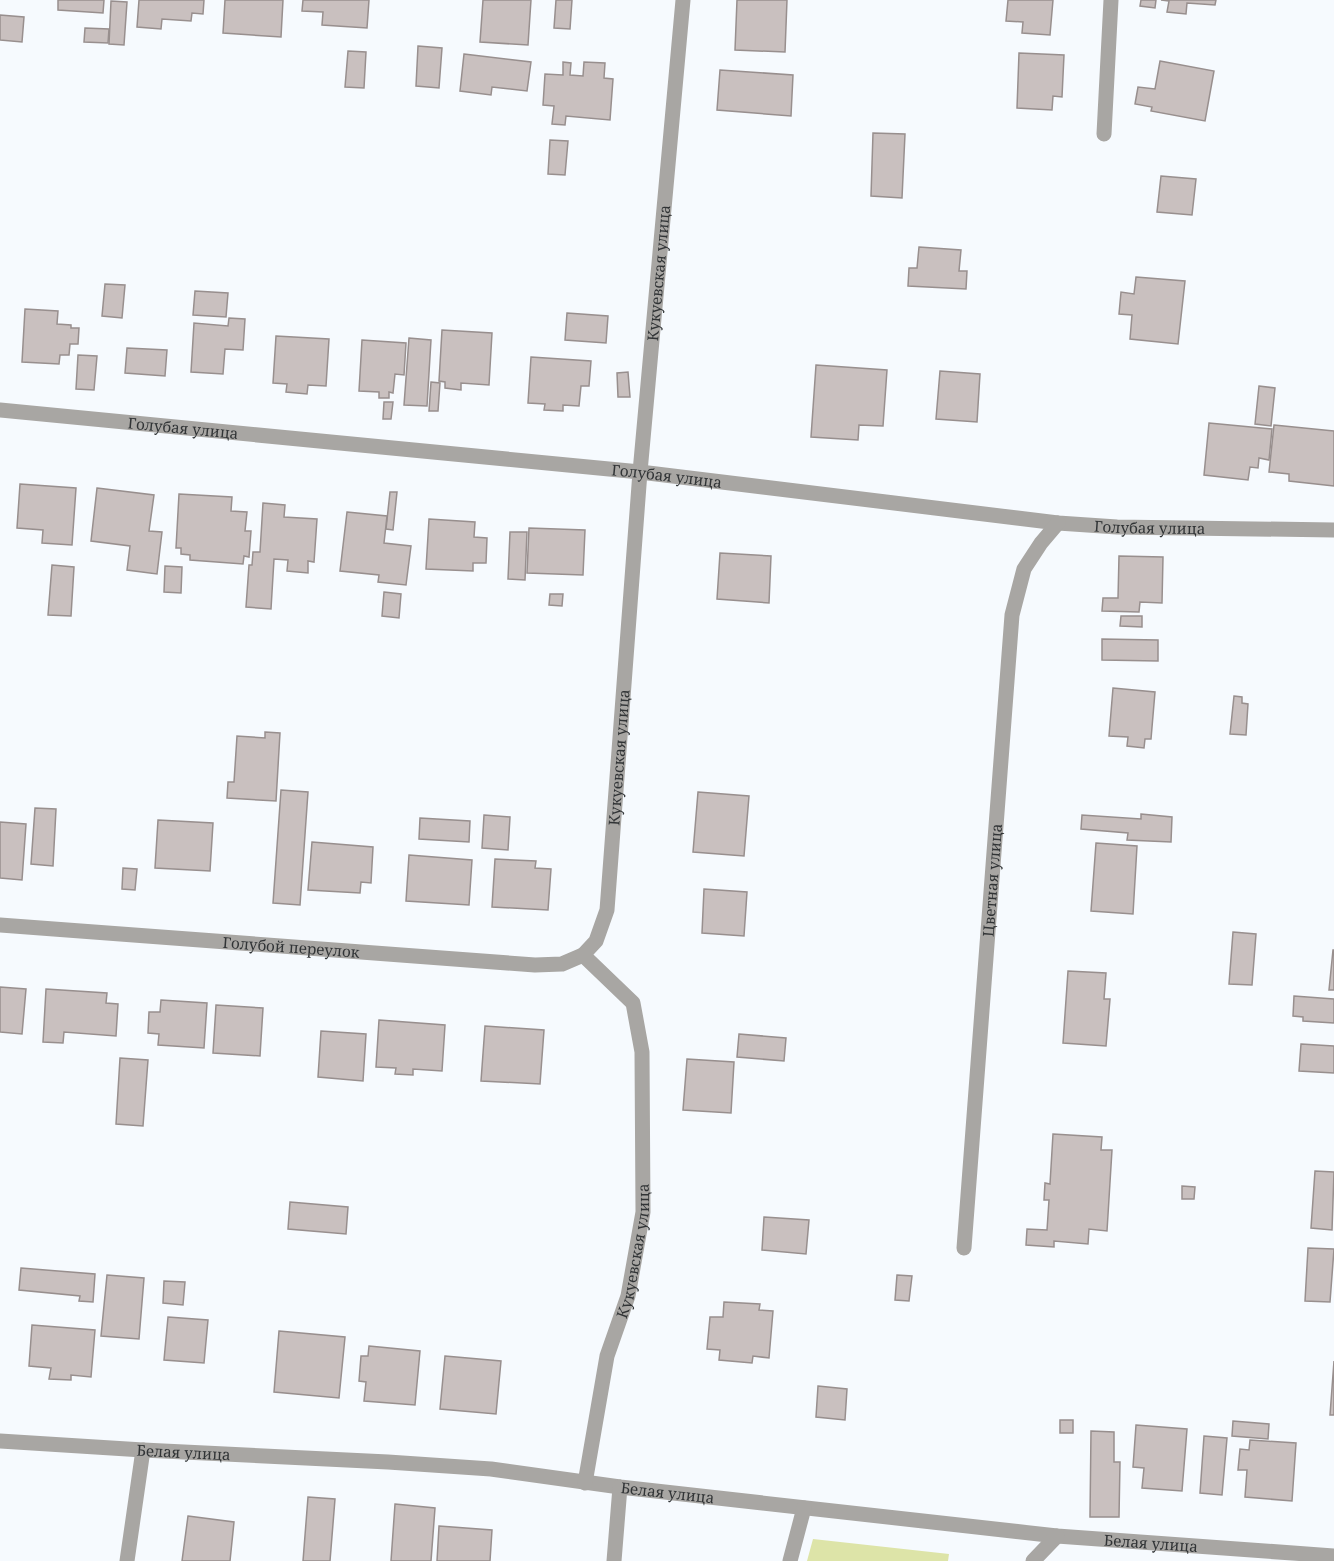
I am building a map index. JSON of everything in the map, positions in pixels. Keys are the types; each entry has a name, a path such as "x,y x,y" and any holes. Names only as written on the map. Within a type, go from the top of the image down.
{"street":[{"name":"Кукуевская улица","path":"585,1483 607,1356 628,1296 643,1212 642,1052 633,1003 583,955 597,941 607,910 640,472 683,0"},
{"path":"1104,134 1111,0"},
{"name":"Голубая улица","path":"0,410 640,472 1058,524 1334,530"},
{"name":"Цветная улица","path":"964,1248 1012,615 1024,569 1041,543 1058,524"},
{"name":"Голубой переулок","path":"0,925 535,965 562,964 583,955"},
{"name":"Белая улица","path":"0,1441 388,1461 492,1469 585,1483 1057,1536 1334,1556"},
{"path":"127,1561 143,1450"},
{"path":"614,1561 620,1487"},
{"path":"790,1561 804,1508"},
{"path":"1033,1561 1057,1536"}],"green space":[{"path":"813,1539 949,1554 948,1561 807,1561"}],"building":[{"path":"58,0 104,0 103,13 58,10"},
{"path":"139,0 204,0 203,14 192,13 191,21 162,19 161,29 137,27"},
{"path":"225,0 283,0 281,37 223,33"},
{"path":"303,0 369,0 367,28 322,25 323,12 302,11"},
{"path":"483,0 531,0 528,45 480,42"},
{"path":"556,0 572,0 570,29 554,28"},
{"path":"737,0 787,0 785,52 735,50"},
{"path":"1008,0 1053,0 1050,35 1022,33 1023,22 1006,21"},
{"path":"1141,0 1156,0 1155,8 1140,6"},
{"path":"1161,0 1216,0 1215,5 1187,3 1186,14 1167,12 1169,1"},
{"path":"111,1 127,2 124,45 109,44"},
{"path":"0,15 24,17 22,42 0,40"},
{"path":"85,28 109,29 108,43 84,42"},
{"path":"418,46 442,48 439,88 416,86"},
{"path":"348,51 366,52 364,88 345,87"},
{"path":"1019,53 1064,55 1062,97 1053,96 1052,110 1017,108"},
{"path":"464,54 531,62 527,91 492,87 491,95 460,91"},
{"path":"1160,61 1214,71 1205,121 1151,111 1152,107 1135,104 1138,87 1155,89"},
{"path":"563,62 571,63 570,75 583,76 584,62 605,63 604,78 613,79 610,120 566,116 565,125 552,124 554,106 543,105 545,74 563,75"},
{"path":"720,70 793,75 791,116 717,110"},
{"path":"873,133 905,134 902,198 871,196"},
{"path":"550,140 568,141 565,175 548,174"},
{"path":"1161,176 1196,179 1192,215 1157,212"},
{"path":"919,247 961,250 959,271 967,271 966,289 908,286 909,268 917,268"},
{"path":"1136,277 1185,281 1178,344 1130,339 1132,315 1119,314 1121,292 1134,294"},
{"path":"105,284 125,285 122,318 102,316"},
{"path":"195,291 228,293 226,317 193,315"},
{"path":"25,309 58,311 57,324 79,328 78,344 70,344 69,355 60,355 59,364 22,362"},
{"path":"567,313 608,316 606,343 565,340"},
{"path":"229,318 245,319 243,350 225,349 223,374 191,372 194,323 228,326"},
{"path":"442,330 492,333 489,385 461,383 461,390 445,388 445,382 439,381"},
{"path":"276,336 329,339 326,386 308,385 307,394 286,392 287,384 273,383"},
{"path":"409,338 431,340 427,406 404,405"},
{"path":"362,340 406,343 404,375 395,374 393,393 389,392 389,398 379,398 379,392 359,391"},
{"path":"127,348 167,350 165,376 125,373"},
{"path":"78,355 97,356 94,390 76,389"},
{"path":"531,357 591,361 589,386 581,386 579,406 563,405 563,411 544,410 545,404 528,403"},
{"path":"816,365 887,370 883,426 859,425 858,440 811,437"},
{"path":"940,371 980,374 977,422 936,419"},
{"path":"628,372 630,397 618,397 617,373"},
{"path":"431,382 440,383 438,411 429,411"},
{"path":"1259,386 1275,388 1271,426 1255,424"},
{"path":"384,402 393,402 391,419 383,419"},
{"path":"1209,423 1272,429 1269,460 1259,458 1258,468 1250,467 1248,480 1204,475"},
{"path":"1274,425 1334,431 1334,486 1289,481 1289,474 1269,472"},
{"path":"20,484 76,488 72,545 42,543 43,530 17,528"},
{"path":"97,488 154,495 149,531 162,532 157,574 127,570 130,546 91,541"},
{"path":"390,492 397,492 393,530 386,529"},
{"path":"179,494 232,497 231,511 247,512 245,531 251,531 249,557 244,556 243,564 190,560 190,555 181,554 181,548 176,548"},
{"path":"263,503 285,505 284,517 317,519 314,562 308,561 308,573 287,571 288,560 274,559 271,609 246,607 249,565 252,565 253,552 260,552"},
{"path":"347,512 387,516 384,543 411,546 406,585 378,582 379,575 340,571"},
{"path":"429,519 475,522 474,537 487,538 486,563 473,563 473,571 426,569"},
{"path":"529,528 585,530 583,575 527,573"},
{"path":"510,532 527,532 525,580 508,579"},
{"path":"720,553 771,556 769,603 717,599"},
{"path":"1119,556 1163,557 1162,603 1140,602 1139,612 1102,611 1103,598 1118,598"},
{"path":"52,565 74,567 71,616 48,615"},
{"path":"165,566 182,567 181,593 164,592"},
{"path":"384,592 401,594 399,618 382,616"},
{"path":"550,594 563,594 562,606 549,605"},
{"path":"1121,616 1142,616 1142,627 1120,626"},
{"path":"1102,639 1158,640 1158,661 1102,660"},
{"path":"1113,688 1155,692 1151,739 1145,739 1144,748 1127,746 1128,737 1109,736"},
{"path":"1234,696 1242,697 1242,703 1248,704 1246,735 1230,734"},
{"path":"265,732 280,733 276,801 227,798 228,782 234,782 237,736 265,738"},
{"path":"281,790 308,792 300,905 273,903"},
{"path":"698,792 749,796 744,856 693,852"},
{"path":"35,808 56,809 53,866 31,864"},
{"path":"1141,814 1172,817 1171,842 1127,840 1128,833 1081,829 1082,815 1141,819"},
{"path":"484,815 510,817 508,850 482,848"},
{"path":"420,818 470,821 469,842 419,839"},
{"path":"158,820 213,823 210,871 155,868"},
{"path":"0,822 26,824 22,880 0,878"},
{"path":"312,842 373,847 371,883 361,882 360,893 308,890"},
{"path":"1096,843 1137,846 1133,914 1091,911"},
{"path":"409,855 472,860 469,905 406,901"},
{"path":"495,859 536,861 535,868 551,869 548,910 492,907"},
{"path":"123,868 137,869 135,890 122,889"},
{"path":"704,889 747,892 744,936 702,933"},
{"path":"1233,932 1256,934 1252,985 1229,984"},
{"path":"1333,950 1334,990 1329,990"},
{"path":"1068,971 1106,973 1104,999 1110,999 1106,1046 1063,1043"},
{"path":"0,987 26,989 22,1034 0,1032"},
{"path":"46,989 107,993 106,1003 118,1004 116,1036 64,1032 63,1043 43,1042"},
{"path":"1294,996 1334,999 1334,1023 1303,1021 1303,1017 1293,1016"},
{"path":"161,1000 207,1003 204,1048 158,1045 159,1034 148,1033 149,1012 160,1012"},
{"path":"216,1005 263,1008 260,1056 213,1053"},
{"path":"379,1020 445,1025 442,1071 413,1069 413,1075 395,1074 396,1068 376,1067"},
{"path":"485,1026 544,1030 540,1084 481,1081"},
{"path":"321,1031 366,1034 363,1081 318,1077"},
{"path":"739,1034 786,1038 784,1061 737,1057"},
{"path":"1301,1044 1334,1046 1334,1073 1299,1071"},
{"path":"120,1058 148,1060 143,1126 116,1124"},
{"path":"687,1059 734,1062 731,1113 683,1110"},
{"path":"1053,1134 1102,1137 1101,1150 1112,1150 1107,1231 1089,1229 1088,1244 1054,1241 1054,1247 1026,1245 1027,1229 1047,1230 1049,1200 1044,1200 1045,1183 1050,1184"},
{"path":"1315,1171 1334,1172 1332,1230 1311,1228"},
{"path":"1182,1186 1195,1187 1194,1199 1182,1199"},
{"path":"290,1202 348,1207 346,1234 288,1229"},
{"path":"764,1217 809,1220 806,1254 762,1250"},
{"path":"1308,1248 1334,1249 1330,1302 1305,1301"},
{"path":"21,1268 95,1274 93,1302 79,1301 80,1296 19,1290"},
{"path":"107,1275 144,1278 139,1339 101,1336"},
{"path":"897,1275 912,1276 909,1301 895,1300"},
{"path":"164,1281 185,1282 183,1305 163,1303"},
{"path":"724,1302 760,1304 759,1310 773,1311 769,1358 753,1356 752,1363 719,1360 720,1350 707,1349 710,1317 723,1317"},
{"path":"168,1317 208,1320 204,1363 164,1360"},
{"path":"32,1325 95,1330 91,1377 71,1375 71,1380 49,1379 51,1368 29,1366"},
{"path":"279,1331 345,1337 339,1398 274,1392"},
{"path":"369,1346 420,1351 415,1405 364,1401 366,1382 359,1381 361,1356 368,1356"},
{"path":"445,1356 501,1361 496,1414 440,1409"},
{"path":"1334,1361 1334,1415 1330,1415"},
{"path":"818,1386 847,1389 845,1420 816,1417"},
{"path":"1060,1420 1073,1420 1073,1433 1060,1433"},
{"path":"1233,1421 1269,1424 1268,1439 1232,1436"},
{"path":"1136,1425 1187,1429 1182,1491 1142,1488 1144,1468 1133,1467"},
{"path":"1091,1431 1114,1432 1114,1462 1120,1462 1119,1517 1090,1517"},
{"path":"1204,1436 1227,1438 1222,1495 1200,1493"},
{"path":"1250,1440 1296,1443 1292,1501 1245,1497 1247,1470 1238,1470 1240,1449 1249,1450"},
{"path":"308,1497 335,1499 330,1561 303,1561"},
{"path":"395,1504 435,1508 431,1561 391,1561"},
{"path":"188,1516 234,1522 230,1561 182,1561"},
{"path":"439,1526 492,1530 490,1561 437,1561"}]}
